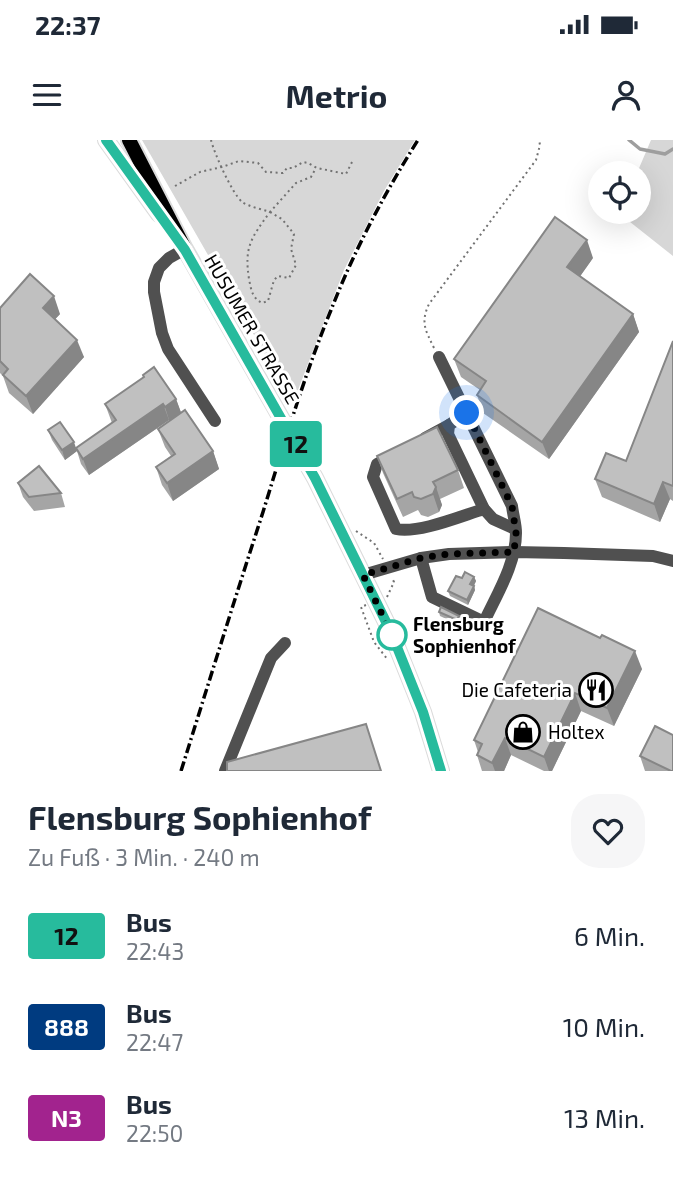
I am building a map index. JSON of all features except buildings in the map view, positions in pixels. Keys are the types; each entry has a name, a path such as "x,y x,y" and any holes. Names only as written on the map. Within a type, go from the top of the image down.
{"main road":[{"name":"HUSUMER STRASSE","path":"106,140 185,250"},
{"name":"HUSUMER STRASSE","path":"129,140 185,250 315,478 363,575 391,632 423,712 441,771"}],"street":[{"path":"185,250 169,258 159,268 154,292 162,334 168,349 215,421"},
{"path":"421,558 432,597 484,622 514,552 512,506 439,357"},
{"path":"413,444 467,413"},
{"path":"449,425 448,434 484,509 493,519 515,529"},
{"path":"401,451 377,464 373,477 396,528 405,531 438,524 484,509"},
{"path":"363,575 421,558 449,554 514,552 653,556 673,561"},
{"path":"225,771 271,658 285,643"}],"path":[{"path":"211,140 241,201 270,212 282,219 295,234 291,248 296,265 289,278 278,276 274,280 268,301 262,303 251,290 246,255 255,233 270,212 296,183 311,177 317,167"},
{"path":"439,357 425,330 425,312 536,160 541,145 539,140"},
{"path":"176,186 200,172 239,161 258,163 266,172 271,173 283,173 287,168 293,168 303,162 346,174 352,162"}],"shaded area":[{"path":"142,140 415,140 384,191 344,270 293,403"},
{"path":"651,140 673,140 673,256 633,224 651,224 651,161 642,161"}],"waterway":[{"path":"629,140 640,149 665,154 673,149"}],"railway":[{"path":"181,771 321,335 360,245 418,140"}],"bus line":[{"name":"12","path":"106,140 185,250 315,478 391,632 423,712 441,771"}],"place":[{"name":"Flensburg Sophienhof","path":"392,635"},
{"name":"Die Cafeteria","path":"596,690"},
{"name":"Holtex","path":"523,732"}],"route":[{"path":"392,635 363,575 421,558 449,554 514,552 516,533 512,506 467,413"}]}
